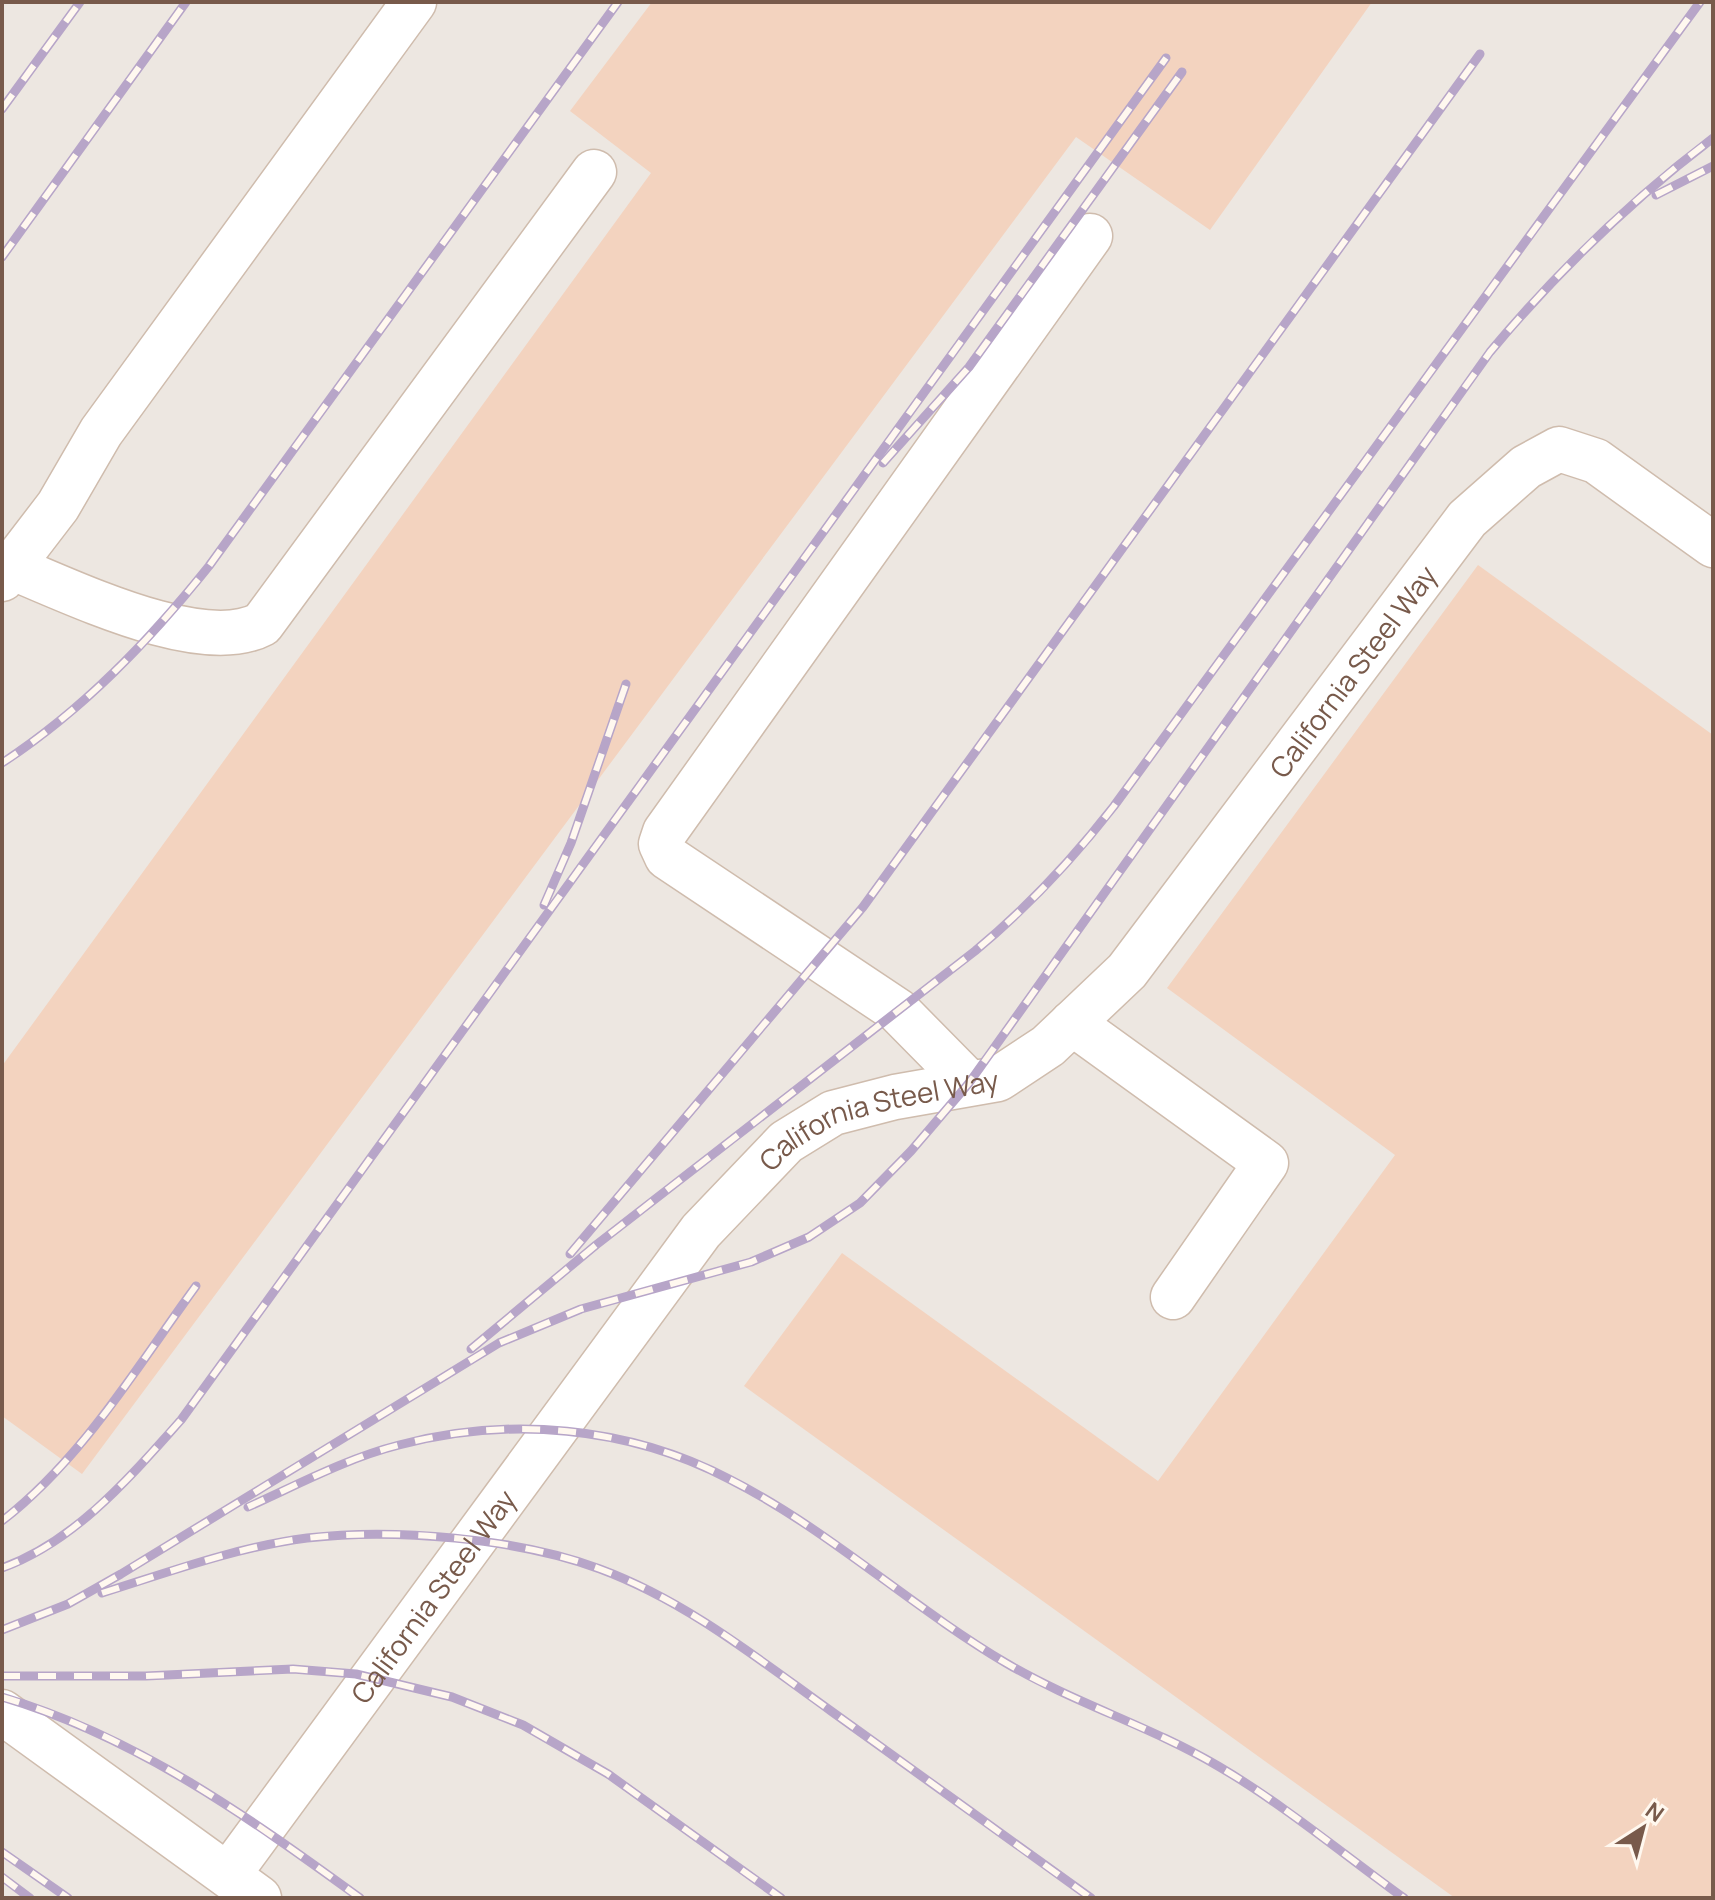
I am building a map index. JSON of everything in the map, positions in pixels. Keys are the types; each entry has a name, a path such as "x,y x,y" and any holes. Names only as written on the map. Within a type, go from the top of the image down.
{"lane":[{"path":"414,2 101,432 58,506 8,574 160,626 246,633 262,624 594,172"},
{"path":"969,1083 898,1011 667,857 661,844 665,832 1090,236"},
{"name":"California Steel Way","path":"244,1887 701,1231 786,1142 833,1113 998,1079 1048,1046 1127,971 1467,519 1526,467 1559,449 1596,461 1713,545"},
{"path":"1072,1023 1266,1163 1173,1297"},
{"path":"2,1712 244,1887"}],"shaded area":[{"path":"2,2 1713,2 1713,1898 2,1898"}],"building":[{"path":"652,2 1372,2 1210,230 1076,137 82,1474 2,1416 2,1066 651,173 570,111"},
{"path":"1478,565 1713,735 1713,1898 1455,1898 744,1386 842,1253 1158,1481 1395,1155 1167,988"}],"railway":[{"path":"2,109 80,2"},
{"path":"2,257 186,2"},
{"path":"2,763 60,720 113,673 163,621 209,566 618,2"},
{"path":"471,1349 596,1245 975,951 1066,864 1114,806 1700,2"},
{"path":"570,1254 863,907 1480,54"},
{"path":"2,1568 54,1542 78,1524 121,1485 181,1420 1166,58"},
{"path":"883,463 969,367 1182,72"},
{"path":"2,1630 68,1604 121,1574 499,1343 581,1309 751,1262 809,1237 860,1203 911,1151 969,1083 1490,352 1541,294 1596,239 1713,138"},
{"path":"1656,195 1713,166"},
{"path":"544,905 571,843 626,684"},
{"path":"2,1521 31,1496 83,1441 196,1286"},
{"path":"248,1507 360,1457 440,1436 525,1429 567,1431 650,1447 690,1461 765,1499 1006,1663 1218,1766 1289,1813 1404,1898"},
{"path":"102,1593 255,1547 341,1535 455,1538 567,1558 632,1582 720,1632 1091,1898"},
{"path":"2,1676 146,1676 293,1669 356,1674 452,1697 523,1725 608,1774 781,1898"},
{"path":"2,1697 99,1734 190,1782 360,1898"},
{"path":"2,1852 68,1898"},
{"path":"2,1877 30,1898"}]}
